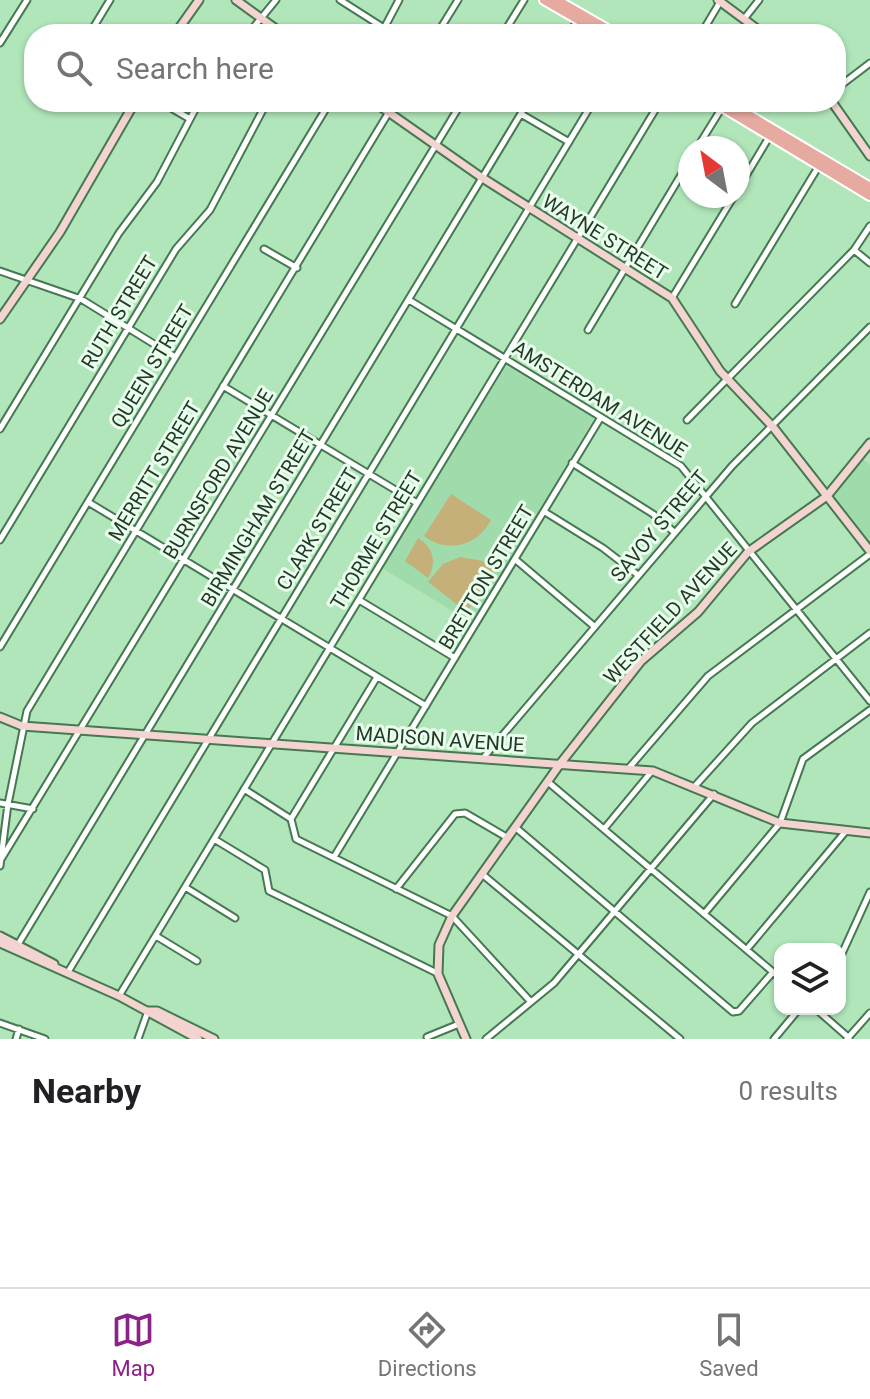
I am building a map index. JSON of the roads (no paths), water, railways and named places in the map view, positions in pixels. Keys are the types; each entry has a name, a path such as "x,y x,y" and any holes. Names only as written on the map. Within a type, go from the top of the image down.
{"main road":[{"path":"544,0 596,24"},
{"path":"557,0 590,24"},
{"path":"737,112 870,187"},
{"path":"821,162 870,196"}],"street":[{"path":"0,43 27,0"},
{"path":"95,24 110,0"},
{"path":"182,24 199,0"},
{"path":"236,0 269,24"},
{"path":"256,24 276,0"},
{"path":"340,0 373,24"},
{"path":"386,24 399,0"},
{"path":"443,24 458,0"},
{"path":"509,24 524,0"},
{"path":"744,19 759,0"},
{"path":"706,24 719,1 751,24"},
{"path":"575,24 580,16"},
{"path":"846,81 870,63"},
{"path":"0,319 60,232 129,112"},
{"path":"178,112 190,119"},
{"path":"0,429 119,233 157,182 194,112"},
{"name":"RUTH STREET","path":"0,540 176,249 210,210 262,112"},
{"name":"QUEEN STREET","path":"0,647 324,112"},
{"name":"BURNSFORD AVENUE","path":"0,863 456,112"},
{"name":"CLARK STREET","path":"65,971 587,112"},
{"name":"THORME STREET","path":"119,996 654,112"},
{"path":"704,136 717,112"},
{"path":"839,112 870,156"},
{"name":"WAYNE STREET","path":"388,113 576,239 672,298 727,381 773,427 870,553"},
{"name":"MERRITT STREET","path":"0,863 8,804 27,711 388,113"},
{"path":"521,114 569,142"},
{"name":"BIRMINGHAM STREET","path":"16,947 521,114"},
{"path":"750,169 772,133"},
{"path":"735,304 821,162"},
{"path":"588,330 678,180"},
{"path":"672,298 727,208"},
{"path":"687,420 854,250 870,226"},
{"path":"264,249 297,268"},
{"path":"854,250 870,263"},
{"path":"0,271 81,299 175,357"},
{"name":"AMSTERDAM AVENUE","path":"409,300 681,466 870,701"},
{"name":"SAVOY STREET","path":"484,757 705,496 870,327"},
{"path":"223,386 417,503"},
{"name":"BRETTON STREET","path":"334,857 601,417"},
{"name":"WESTFIELD AVENUE","path":"438,974 439,945 452,916 560,764 641,661 698,612 748,552 827,496 870,443"},
{"path":"572,463 653,514 674,532"},
{"path":"88,502 426,706"},
{"path":"545,512 603,548 638,575"},
{"path":"628,769 708,676 799,611 870,553"},
{"path":"516,560 595,627"},
{"path":"359,600 455,658"},
{"path":"695,786 752,723 870,633"},
{"path":"291,819 377,677"},
{"path":"704,914 780,823 803,759 870,710"},
{"name":"MADISON AVENUE","path":"0,717 22,726 653,771 780,823 870,833"},
{"path":"604,829 653,771"},
{"path":"515,827 733,1012 739,1011 773,972 548,782"},
{"path":"244,789 291,819 296,839 452,916 530,1001"},
{"path":"486,1039 554,983 579,957 715,794"},
{"path":"0,803 33,809"},
{"path":"396,889 455,814 465,813 508,838"},
{"path":"747,949 846,831"},
{"path":"214,839 265,870 269,891 438,974 466,1039"},
{"path":"482,874 680,1039"},
{"path":"185,887 235,918"},
{"path":"846,945 870,892"},
{"path":"0,936 198,1039"},
{"path":"156,936 197,961"},
{"path":"0,943 16,947"},
{"path":"138,1039 148,1011"},
{"path":"148,1011 157,1011 214,1039"},
{"path":"823,1015 848,1038 870,1013"},
{"path":"774,1039 794,1015"},
{"path":"0,1023 45,1039"},
{"path":"863,1023 870,1027"},
{"path":"427,1037 459,1024"},
{"path":"16,1039 19,1029"}]}
